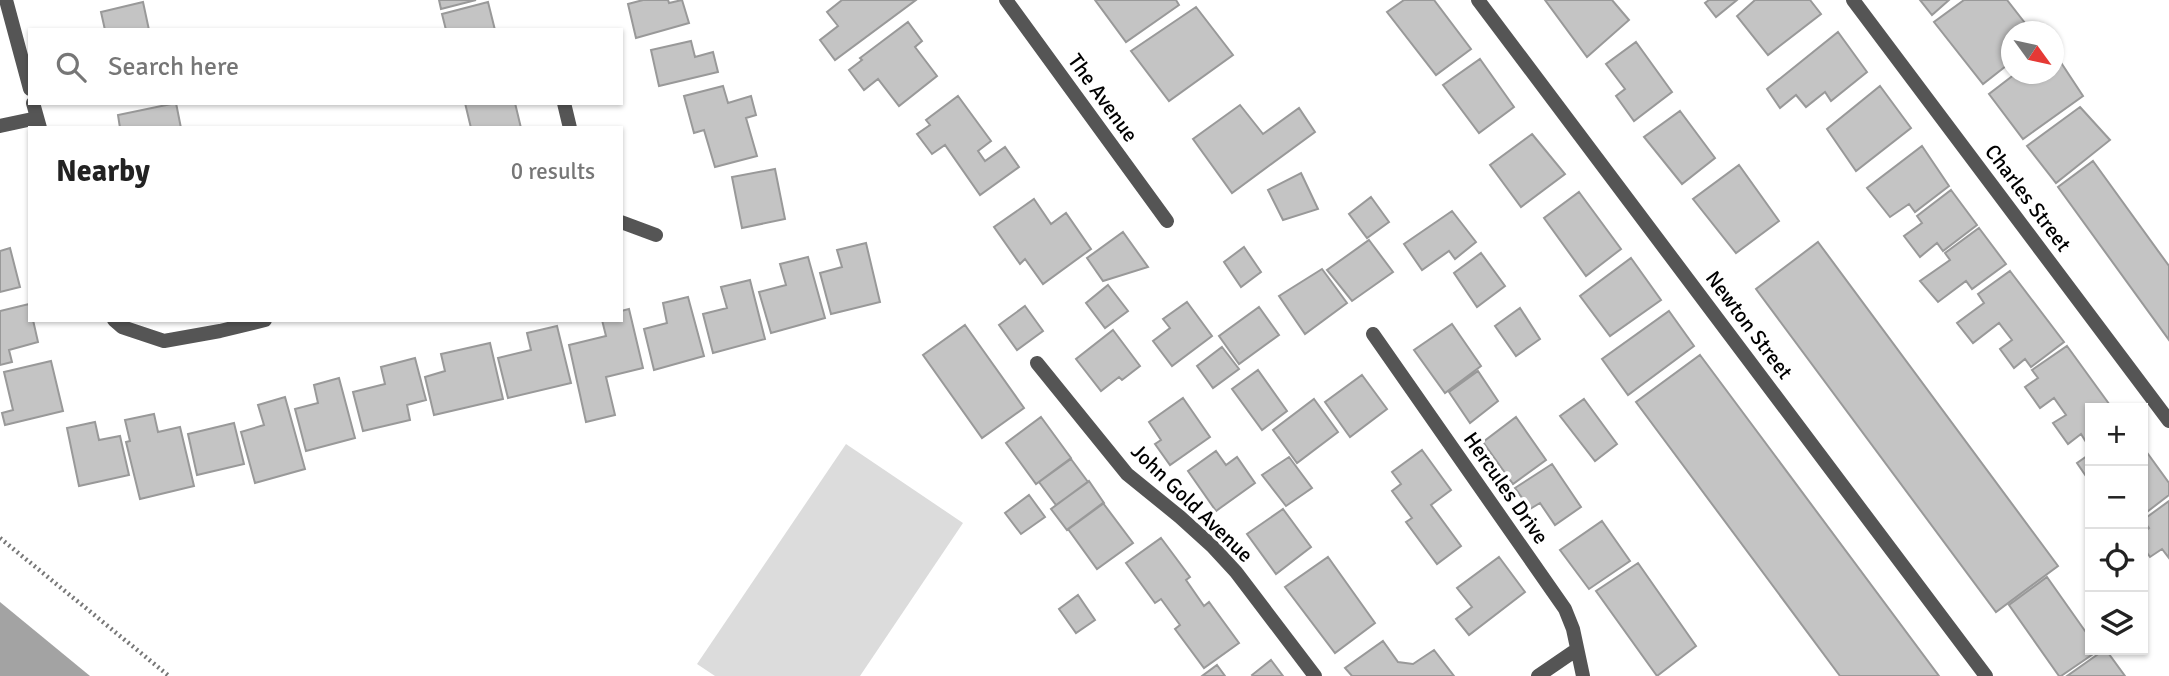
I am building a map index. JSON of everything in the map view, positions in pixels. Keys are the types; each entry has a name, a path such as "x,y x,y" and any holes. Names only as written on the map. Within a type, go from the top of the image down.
{"street":[{"path":"6,0 28,82"},
{"name":"The Avenue","path":"1006,0 1167,222"},
{"name":"Newton Street","path":"1478,0 1986,676"},
{"name":"Charles Street","path":"1853,0 2169,421"},
{"path":"564,105 570,126"},
{"path":"0,126 37,116"},
{"path":"623,223 656,235"},
{"path":"116,322 122,327 164,341 257,322"},
{"name":"Hercules Drive","path":"1373,334 1565,608 1573,629 1583,676"},
{"name":"John Gold Avenue","path":"1037,363 1126,474 1180,517 1228,564 1315,676"},
{"path":"1538,676 1576,650"}],"path":[{"path":"0,538 169,676"}],"shaded area":[{"path":"846,444 963,523 860,676 715,676 697,664"},
{"path":"0,602 90,676 0,676"}],"building":[{"path":"439,0 476,0 441,9"},
{"path":"643,0 668,0 669,3 682,0 689,23 636,38 628,4"},
{"path":"842,0 916,0 835,60 820,40 838,26 827,12"},
{"path":"1095,0 1176,0 1179,5 1126,42"},
{"path":"1404,0 1434,0 1471,49 1436,75 1387,12"},
{"path":"1545,0 1612,0 1629,20 1587,57"},
{"path":"1709,0 1737,0 1716,17 1705,3"},
{"path":"1755,0 1810,0 1821,14 1768,55 1737,16"},
{"path":"1920,0 1949,0 1932,15"},
{"path":"1964,0 2007,0 2023,21 2001,21 2001,70 1983,84 1934,22"},
{"path":"143,2 149,28 105,28 101,12"},
{"path":"488,2 494,28 446,28 442,14"},
{"path":"1196,7 1233,55 1169,101 1131,51"},
{"path":"908,22 922,41 915,47 937,76 899,106 878,79 864,90 849,70 862,60 860,58"},
{"path":"1838,32 1867,72 1831,101 1825,92 1806,107 1796,95 1780,108 1767,89"},
{"path":"691,41 695,57 713,52 718,72 659,86 651,50"},
{"path":"1636,42 1672,92 1634,121 1616,96 1625,89 1606,64"},
{"path":"1480,59 1514,107 1479,133 1443,85"},
{"path":"2064,67 2083,96 2023,139 1989,94 2002,84 2064,84"},
{"path":"723,86 728,103 751,96 756,115 746,118 757,156 715,167 704,130 694,133 684,96"},
{"path":"1880,86 1911,128 1856,171 1827,129"},
{"path":"958,96 991,141 978,151 985,161 1005,147 1019,167 980,195 945,145 932,154 917,134 930,125 926,120"},
{"path":"176,105 181,126 120,126 118,115"},
{"path":"465,105 515,105 521,126 471,126"},
{"path":"1240,105 1263,134 1299,108 1315,132 1232,193 1193,139"},
{"path":"2080,107 2110,140 2056,183 2027,146"},
{"path":"1680,111 1715,158 1682,184 1644,137"},
{"path":"1532,134 1565,174 1521,207 1490,165"},
{"path":"1922,146 1949,186 1915,212 1909,204 1890,217 1867,188"},
{"path":"2093,161 2169,266 2169,340 2058,187"},
{"path":"1739,165 1779,221 1736,253 1693,199"},
{"path":"775,169 785,219 742,228 732,177"},
{"path":"1301,173 1318,209 1283,220 1268,190"},
{"path":"1951,190 1977,225 1943,251 1937,243 1920,257 1904,236 1922,223 1917,216"},
{"path":"1579,192 1621,249 1586,276 1544,218"},
{"path":"1371,197 1389,222 1367,238 1349,214"},
{"path":"1034,199 1051,224 1066,213 1091,249 1043,284 1025,259 1020,264 994,227"},
{"path":"1452,211 1476,242 1455,259 1449,251 1422,270 1404,244"},
{"path":"1979,228 2006,264 1972,289 1966,281 1938,302 1920,281 1950,260 1945,253"},
{"path":"1123,232 1148,267 1103,281 1087,258"},
{"path":"1369,240 1393,272 1352,301 1327,270"},
{"path":"1818,242 2058,566 1996,612 1756,289"},
{"path":"866,243 880,302 831,314 820,273 842,267 837,250"},
{"path":"1244,247 1261,272 1241,287 1224,262"},
{"path":"10,248 20,287 0,292 0,251"},
{"path":"1481,253 1505,286 1477,307 1454,273"},
{"path":"808,257 825,318 771,333 759,292 786,285 780,264"},
{"path":"1631,258 1661,300 1610,336 1580,296"},
{"path":"1322,269 1347,303 1305,334 1279,296"},
{"path":"2010,271 2064,342 2031,367 2025,359 2014,368 2000,349 2012,340 1999,323 1973,343 1957,323 1984,303 1978,294"},
{"path":"750,280 765,339 713,353 703,314 727,308 721,287"},
{"path":"1108,285 1128,311 1105,328 1086,303"},
{"path":"688,297 704,356 654,370 644,329 667,323 663,303"},
{"path":"1187,302 1212,336 1172,366 1153,341 1170,328 1163,319"},
{"path":"28,304 28,322 33,322 38,342 9,350 12,362 0,365 0,311"},
{"path":"1025,306 1043,331 1017,350 999,325"},
{"path":"1259,307 1279,335 1239,364 1219,336"},
{"path":"1520,308 1540,339 1516,356 1495,326"},
{"path":"629,309 643,368 606,377 615,415 586,422 569,345 606,336 602,322 623,322 623,310"},
{"path":"1669,311 1694,346 1628,395 1602,359"},
{"path":"1452,324 1481,366 1445,393 1414,350"},
{"path":"965,325 1024,408 982,438 923,355"},
{"path":"557,326 571,383 508,398 498,358 531,350 527,333"},
{"path":"1113,330 1140,366 1101,391 1076,359"},
{"path":"490,343 503,399 434,415 425,377 445,371 441,354"},
{"path":"2067,346 2108,403 2085,403 2085,440 2081,434 2068,444 2053,423 2066,415 2054,398 2040,408 2025,387 2038,378 2032,370"},
{"path":"1222,347 1239,369 1213,388 1197,366"},
{"path":"1700,355 1939,676 1840,676 1636,402"},
{"path":"415,358 426,400 407,405 410,420 363,431 353,392 385,384 381,367"},
{"path":"51,361 63,411 5,425 2,413 13,410 4,372"},
{"path":"1258,370 1287,411 1262,430 1232,389"},
{"path":"1478,371 1498,401 1470,423 1449,392"},
{"path":"1362,375 1387,409 1350,437 1325,402"},
{"path":"339,378 355,438 306,451 295,409 318,403 314,385"},
{"path":"285,397 305,469 255,483 241,432 264,425 258,405"},
{"path":"1183,398 1210,437 1170,465 1155,444 1161,440 1149,422"},
{"path":"1314,399 1338,432 1297,463 1273,430"},
{"path":"1584,399 1617,444 1595,461 1560,416"},
{"path":"154,414 158,432 180,427 194,486 140,499 126,442 130,441 125,420"},
{"path":"1041,417 1071,458 1036,484 1006,443"},
{"path":"1516,417 1546,460 1513,484 1483,442"},
{"path":"95,422 99,440 120,436 129,475 79,486 67,428"},
{"path":"234,423 244,464 197,475 188,434"},
{"path":"1422,450 1451,490 1431,505 1461,546 1437,564 1406,522 1412,518 1392,491 1401,484 1392,472"},
{"path":"1216,451 1226,465 1237,457 1255,483 1216,511 1188,471"},
{"path":"2148,454 2169,483 2169,495 2148,511"},
{"path":"1289,457 1312,488 1286,506 1262,475"},
{"path":"2085,457 2085,475 2077,463"},
{"path":"1071,459 1088,482 1056,505 1039,482"},
{"path":"1552,464 1581,507 1555,525 1540,503 1530,509 1515,488"},
{"path":"1089,481 1104,503 1067,530 1051,509"},
{"path":"1029,495 1045,517 1021,534 1005,513"},
{"path":"2169,501 2169,558 2162,549 2150,557 2148,554 2148,516"},
{"path":"1103,503 1133,543 1097,569 1068,529"},
{"path":"1283,509 1311,547 1276,574 1247,534"},
{"path":"1602,521 1630,561 1589,589 1560,550"},
{"path":"1161,538 1190,577 1186,580 1204,606 1209,602 1239,643 1204,668 1175,629 1180,625 1161,599 1155,603 1126,563"},
{"path":"1328,557 1375,623 1335,653 1285,587"},
{"path":"1499,557 1525,592 1469,635 1456,619 1472,607 1457,588"},
{"path":"1638,563 1696,646 1657,676 1596,591"},
{"path":"2047,577 2085,631 2085,655 2092,655 2059,676 2009,605"},
{"path":"1078,595 1095,620 1076,633 1059,609"},
{"path":"1383,641 1398,662 1413,664 1434,650 1454,676 1352,676 1345,668"},
{"path":"2097,655 2110,655 2125,676 2067,676"},
{"path":"1271,660 1283,676 1252,675"},
{"path":"1217,665 1225,676 1202,676"}]}
